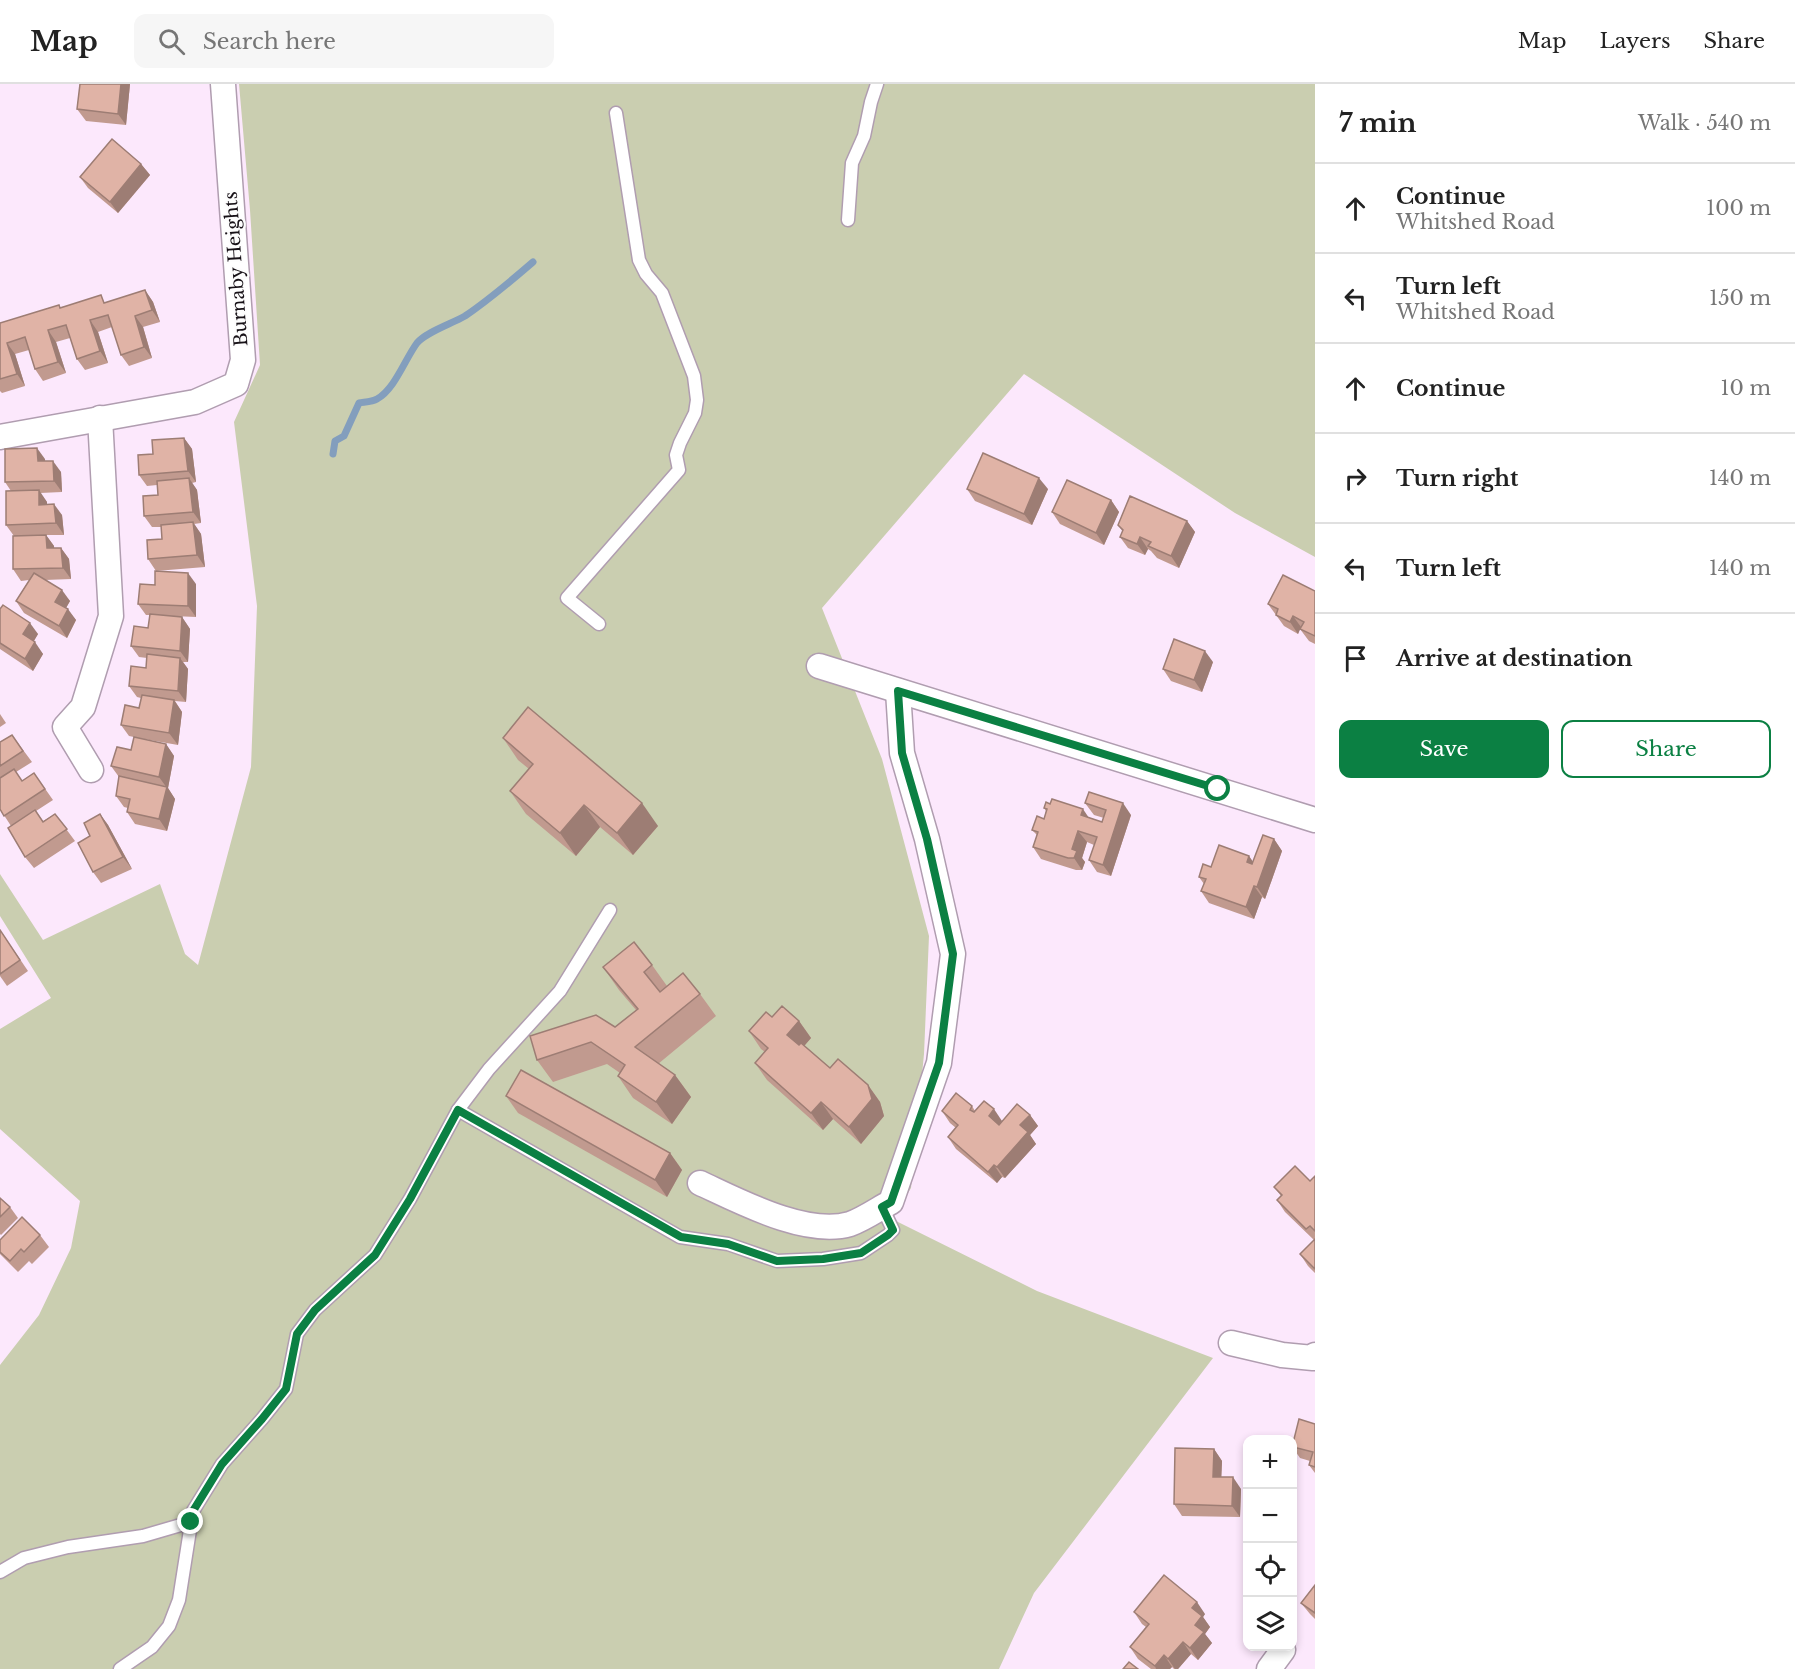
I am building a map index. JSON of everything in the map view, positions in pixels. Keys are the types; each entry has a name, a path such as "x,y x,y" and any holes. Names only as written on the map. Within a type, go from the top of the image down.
{"street":[{"name":"Burnaby Heights","path":"0,438 195,402 236,384 243,360 223,84"},
{"path":"91,771 65,727 83,707 111,616 100,418"},
{"path":"819,666 1315,820"},
{"path":"700,1183 761,1212 815,1226 849,1224 886,1204 939,1063 953,954 927,839 902,753 898,691"},
{"path":"1231,1343 1282,1355 1312,1358 1315,1355"}],"lane":[{"path":"848,220 852,163 864,136 877,84"},
{"path":"599,624 567,598 679,470 676,455 696,413 697,400 694,376 663,293 646,274 639,260 616,113"},
{"path":"120,1669 152,1647 169,1626 179,1600 193,1511 222,1464 286,1389 297,1334 315,1310 375,1255 410,1199 458,1110 489,1069 560,991 610,910"},
{"path":"458,1110 681,1237 728,1244 777,1261 823,1259 861,1253 893,1230 886,1204"},
{"path":"0,1572 24,1558 35,1555 68,1547 143,1536 191,1522"}],"green space":[{"path":"239,84 1315,84 1315,557 1235,513 1024,374 822,608 882,759 929,936 924,1054 911,1188 892,1219 1037,1291 1213,1358 1034,1593 999,1669 0,1669 0,1365 39,1315 71,1248 80,1201 0,1129 0,1029 51,998 0,916 0,874 43,940 160,884 185,954 198,965 251,767 257,606 234,422 260,365"}],"building":[{"path":"80,84 121,84 118,114 77,109"},
{"path":"112,139 141,164 110,202 80,177"},
{"path":"145,290 152,310 135,316 144,347 121,355 108,315 90,320 100,351 77,359 66,325 48,330 58,362 35,369 25,337 7,343 17,374 0,379 0,323 101,295 104,303"},
{"path":"184,438 188,471 139,475 138,455 153,454 152,440"},
{"path":"37,448 38,461 53,461 54,481 5,482 5,449"},
{"path":"983,453 1039,478 1024,514 967,489"},
{"path":"189,478 193,512 144,516 143,496 158,495 157,481"},
{"path":"1067,480 1111,500 1096,533 1052,512"},
{"path":"39,490 39,505 54,504 56,523 6,525 6,491"},
{"path":"1130,496 1187,521 1171,556 1148,546 1151,542 1140,537 1137,544 1120,537 1123,530 1118,525"},
{"path":"193,522 197,555 148,559 147,540 162,539 161,525"},
{"path":"46,535 47,548 61,548 63,568 13,569 13,536"},
{"path":"155,571 188,573 188,606 138,604 140,584 155,585"},
{"path":"34,573 62,590 55,602 68,609 59,626 16,601"},
{"path":"1283,575 1315,591 1315,636 1300,629 1304,622 1293,616 1290,622 1276,615 1278,609 1268,604"},
{"path":"3,605 30,623 23,634 35,642 25,659 0,643 0,609"},
{"path":"150,614 182,617 180,651 131,646 134,626 148,628"},
{"path":"1174,639 1205,651 1194,680 1163,669"},
{"path":"147,654 180,658 178,691 129,686 131,666 146,668"},
{"path":"142,695 174,700 169,733 121,725 125,705 139,708"},
{"path":"528,707 642,803 617,833 584,805 560,833 510,791 533,764 503,738"},
{"path":"12,735 23,751 0,766 0,742"},
{"path":"134,737 166,744 159,777 111,766 117,747 131,750"},
{"path":"14,769 22,781 34,773 45,789 4,816 0,809 0,778"},
{"path":"119,776 167,787 159,819 127,812 130,799 116,796"},
{"path":"1089,792 1123,803 1103,865 1089,860 1097,837 1078,831 1072,849 1077,851 1074,858 1033,847 1038,832 1032,830 1037,816 1044,819 1047,809 1044,808 1046,802 1050,804 1052,799 1083,809 1081,815 1102,822 1106,810 1085,803"},
{"path":"35,810 43,822 55,814 67,829 25,857 8,828"},
{"path":"100,814 123,857 93,872 78,843 90,836 84,823"},
{"path":"1263,835 1274,839 1257,887 1254,886 1246,907 1201,891 1206,879 1199,877 1203,864 1211,867 1219,845 1249,856 1247,862 1252,864"},
{"path":"0,930 20,960 0,974"},
{"path":"634,942 652,965 644,972 660,992 683,973 700,994 635,1047 675,1075 656,1102 618,1076 625,1065 591,1042 537,1060 530,1036 596,1015 615,1027 638,1009 603,967"},
{"path":"782,1006 799,1021 787,1035 799,1045 801,1043 830,1068 838,1059 868,1085 872,1099 849,1127 821,1102 811,1113 755,1063 768,1048 749,1031 766,1012 772,1017"},
{"path":"521,1070 670,1153 655,1180 506,1096"},
{"path":"956,1093 972,1106 970,1110 974,1112 984,1101 994,1109 989,1116 999,1125 1017,1104 1030,1115 1020,1125 1028,1132 997,1167 994,1165 988,1172 948,1137 958,1125 942,1111"},
{"path":"1295,1166 1310,1181 1315,1176 1315,1231 1310,1226 1306,1229 1277,1200 1282,1195 1274,1187"},
{"path":"0,1198 10,1207 0,1217"},
{"path":"22,1217 40,1235 24,1252 21,1249 10,1261 0,1252 0,1240"},
{"path":"1315,1239 1315,1269 1300,1254"},
{"path":"1299,1419 1315,1424 1315,1467 1309,1465 1313,1452 1297,1448 1297,1435 1295,1435"},
{"path":"1175,1448 1214,1449 1213,1477 1233,1477 1232,1506 1174,1504"},
{"path":"1164,1575 1197,1602 1192,1608 1202,1616 1195,1625 1204,1632 1190,1648 1183,1642 1168,1659 1164,1655 1155,1666 1130,1647 1149,1624 1134,1612"},
{"path":"1315,1585 1315,1613 1301,1603"},
{"path":"1129,1662 1138,1669 1123,1669"}],"waterway":[{"path":"333,454 335,441 344,436 359,403 375,400 389,388 421,339 465,316 533,262"}],"route":[{"path":"191,1522 193,1511 222,1464 286,1389 297,1334 315,1310 375,1255 410,1199 458,1110 681,1237 728,1244 777,1261 823,1259 861,1253 893,1230 882,1207 891,1202 939,1063 953,954 927,839 902,753 898,691 1218,789"}]}
